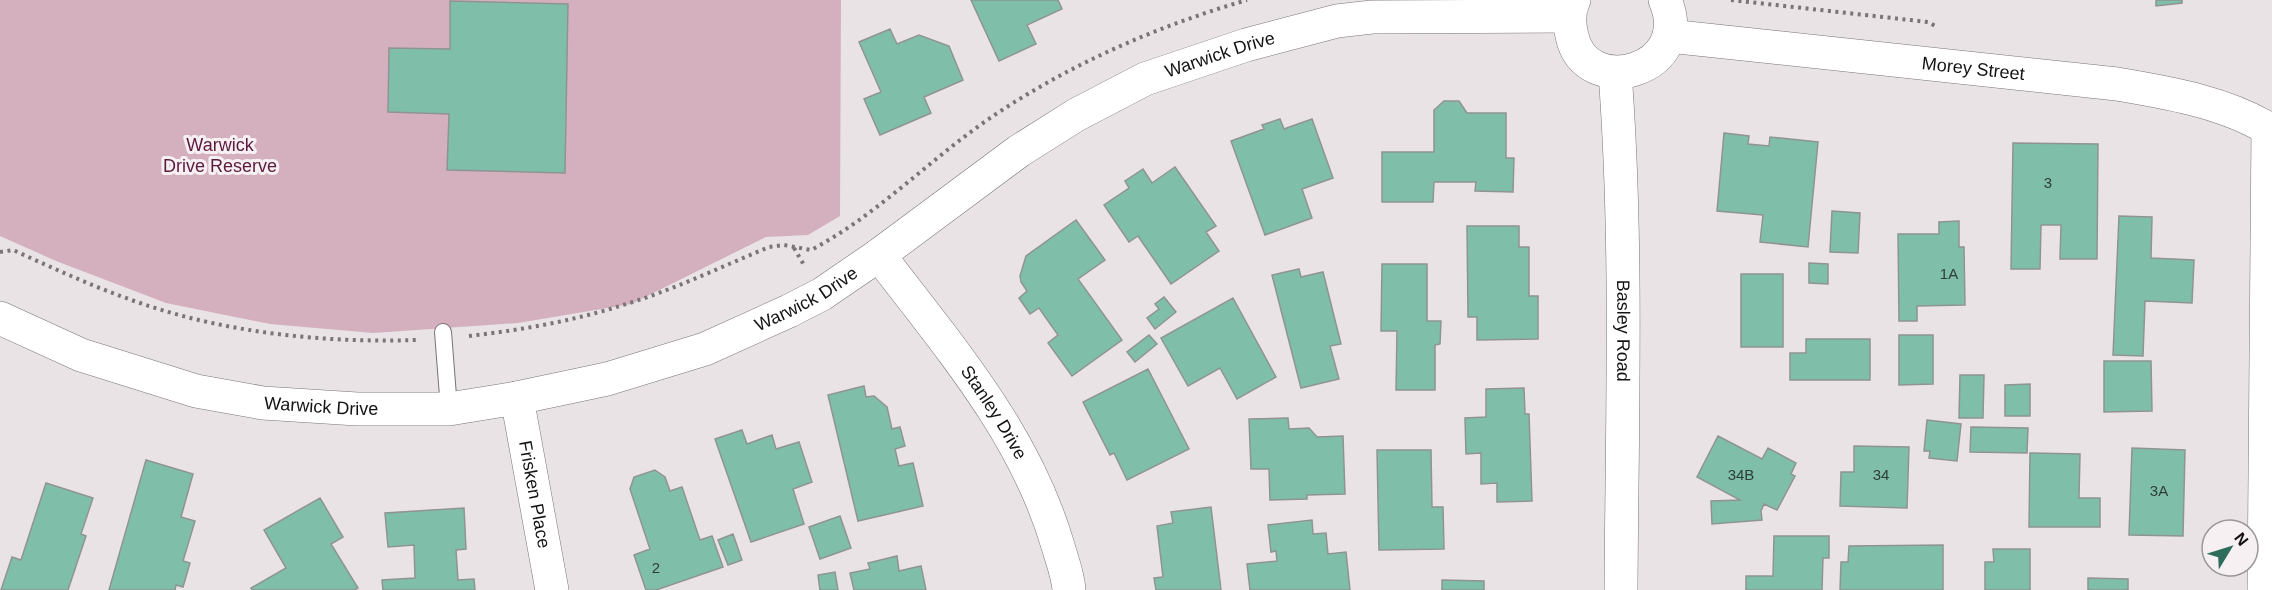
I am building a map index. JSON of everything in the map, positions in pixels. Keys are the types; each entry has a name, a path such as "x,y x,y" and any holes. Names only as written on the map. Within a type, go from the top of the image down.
{"street":[{"path":"1571,8 1574,44 1584,58 1598,68 1615,73 1633,71 1648,64 1660,52 1669,36 1670,22 1665,0"},
{"name":"Warwick Drive","path":"4,331 196,391 263,403 357,409 449,409 517,398 607,379 705,349 822,294 879,255 1010,158 1076,115 1145,79 1197,60 1337,21 1372,16 1571,8"},
{"name":"Morey Street","path":"1669,36 2117,84 2174,94 2231,112 2270,130"},
{"name":"Basley Road","path":"1615,73 1624,280 1621,590"},
{"path":"2264,590 2270,130"},
{"name":"Stanley Drive","path":"879,255 980,387 1009,433 1033,476 1054,532 1069,590"},
{"name":"Frisken Place","path":"517,398 552,590"}],"lane":[{"path":"443,335 449,409"}],"path":[{"path":"0,252 13,250 96,287 141,304 223,325 309,337 386,341 514,330 560,322 613,308 670,288 769,246 784,245 811,250 825,243 890,196 983,123 1069,71 1123,44 1182,21 1247,0"},
{"path":"1731,0 1928,22"},
{"path":"794,248 807,269"}],"green space":[{"name":"Warwick Drive Reserve","path":"0,0 841,0 840,216 808,235 766,237 631,304 518,323 373,333 270,324 166,303 56,261 0,236"}],"building":[{"path":"971,0 1058,0 1062,9 1027,25 1036,44 999,61"},
{"path":"2156,0 2182,0 2182,3 2156,6"},
{"path":"450,1 568,4 565,173 447,170 449,114 388,112 389,48 450,49"},
{"path":"890,29 897,44 919,35 949,46 963,80 924,97 931,113 880,135 864,99 881,92 859,42"},
{"path":"1444,101 1459,101 1467,113 1506,113 1506,158 1514,158 1513,192 1475,191 1476,182 1434,182 1433,202 1382,202 1382,152 1434,152 1434,110"},
{"path":"1280,119 1284,129 1312,119 1333,178 1302,189 1312,218 1265,235 1231,141 1264,129 1262,125"},
{"path":"1724,133 1749,136 1748,144 1769,146 1770,137 1818,142 1808,247 1760,242 1763,215 1717,211"},
{"path":"2013,143 2098,144 2097,259 2060,259 2061,225 2041,225 2040,269 2011,269"},
{"path":"1175,167 1216,226 1206,232 1219,251 1171,284 1138,236 1129,242 1104,205 1129,188 1125,181 1143,169 1152,183"},
{"path":"1832,211 1860,213 1858,253 1830,252"},
{"path":"2119,216 2152,217 2151,258 2194,260 2192,303 2145,301 2143,356 2113,355"},
{"path":"1076,220 1105,260 1078,279 1122,340 1072,376 1048,343 1058,335 1039,308 1030,314 1019,298 1027,291 1020,276 1026,256"},
{"path":"1959,221 1959,247 1964,247 1965,305 1917,306 1917,321 1899,321 1898,234 1939,234 1939,222"},
{"path":"1467,226 1519,226 1519,247 1529,247 1529,296 1538,296 1538,339 1477,340 1477,317 1468,317"},
{"path":"1809,263 1828,264 1828,284 1809,283"},
{"path":"1382,264 1427,264 1427,321 1441,321 1440,344 1435,345 1435,390 1396,390 1397,331 1381,331"},
{"path":"1299,269 1301,277 1323,272 1341,344 1330,346 1339,379 1301,388 1272,275"},
{"path":"1741,274 1783,274 1783,347 1741,347"},
{"path":"1164,297 1176,312 1155,329 1147,318 1159,309 1155,304"},
{"path":"1233,298 1276,377 1237,399 1220,368 1188,386 1161,338"},
{"path":"1149,335 1157,344 1135,362 1127,352"},
{"path":"1899,335 1933,335 1933,384 1899,385"},
{"path":"1806,339 1870,339 1870,380 1790,380 1790,353 1806,353"},
{"path":"2104,361 2151,361 2152,411 2104,412"},
{"path":"1148,369 1189,449 1127,480 1114,453 1110,455 1083,402"},
{"path":"1960,375 1984,375 1983,418 1959,418"},
{"path":"2030,384 2030,416 2005,416 2005,385"},
{"path":"864,386 866,397 874,396 887,407 892,429 900,427 905,446 895,449 899,466 913,463 923,506 858,521 828,395"},
{"path":"1524,388 1525,414 1529,414 1532,501 1497,502 1497,483 1481,484 1481,453 1466,454 1465,418 1486,417 1486,389"},
{"path":"1288,418 1289,429 1309,428 1317,437 1343,436 1345,494 1307,495 1307,499 1270,500 1269,469 1251,469 1249,419"},
{"path":"1927,420 1961,424 1957,461 1929,458 1930,451 1924,451"},
{"path":"1971,427 2028,428 2027,453 1970,452"},
{"path":"742,430 747,444 772,435 776,449 799,442 812,482 793,489 804,524 751,542 715,439"},
{"path":"1718,436 1762,459 1768,448 1796,463 1791,474 1795,476 1777,510 1764,504 1761,511 1762,520 1712,524 1711,501 1740,500 1697,477"},
{"path":"1854,446 1909,447 1907,508 1840,506 1841,472 1854,472"},
{"path":"2132,448 2185,450 2183,536 2129,535"},
{"path":"1377,450 1431,450 1432,507 1443,507 1444,549 1379,550"},
{"path":"2030,453 2080,454 2079,498 2100,498 2100,527 2029,527"},
{"path":"146,460 193,474 181,517 195,521 183,561 190,563 183,587 176,585 175,590 109,590"},
{"path":"655,470 665,477 670,491 682,487 700,540 712,536 723,567 656,590 646,590 634,555 650,549 630,489 634,477"},
{"path":"46,483 93,498 81,534 86,536 68,590 1,590 12,557 21,560"},
{"path":"320,498 343,537 331,544 358,588 354,590 252,590 251,588 286,568 264,530"},
{"path":"1211,507 1221,590 1156,590 1154,578 1163,577 1157,526 1173,523 1171,512"},
{"path":"464,508 466,549 456,550 458,580 474,579 475,590 383,590 382,580 415,578 414,545 388,547 385,513"},
{"path":"840,516 851,548 820,559 809,527"},
{"path":"1312,520 1313,534 1326,533 1328,554 1346,552 1350,590 1250,590 1247,564 1277,561 1276,551 1271,552 1268,525"},
{"path":"733,534 742,560 728,565 718,540"},
{"path":"1774,536 1829,536 1829,558 1823,558 1822,590 1746,590 1746,576 1773,576"},
{"path":"1943,545 1943,590 1840,590 1841,562 1848,562 1849,546"},
{"path":"1993,549 2030,549 2030,590 1985,590 1985,562 1994,562"},
{"path":"897,556 899,571 921,566 926,590 854,590 850,573 870,569 868,563"},
{"path":"835,572 838,590 820,590 818,575"},
{"path":"2088,578 2128,579 2128,590 2088,590"},
{"path":"1442,580 1484,581 1484,590 1442,590"}]}
